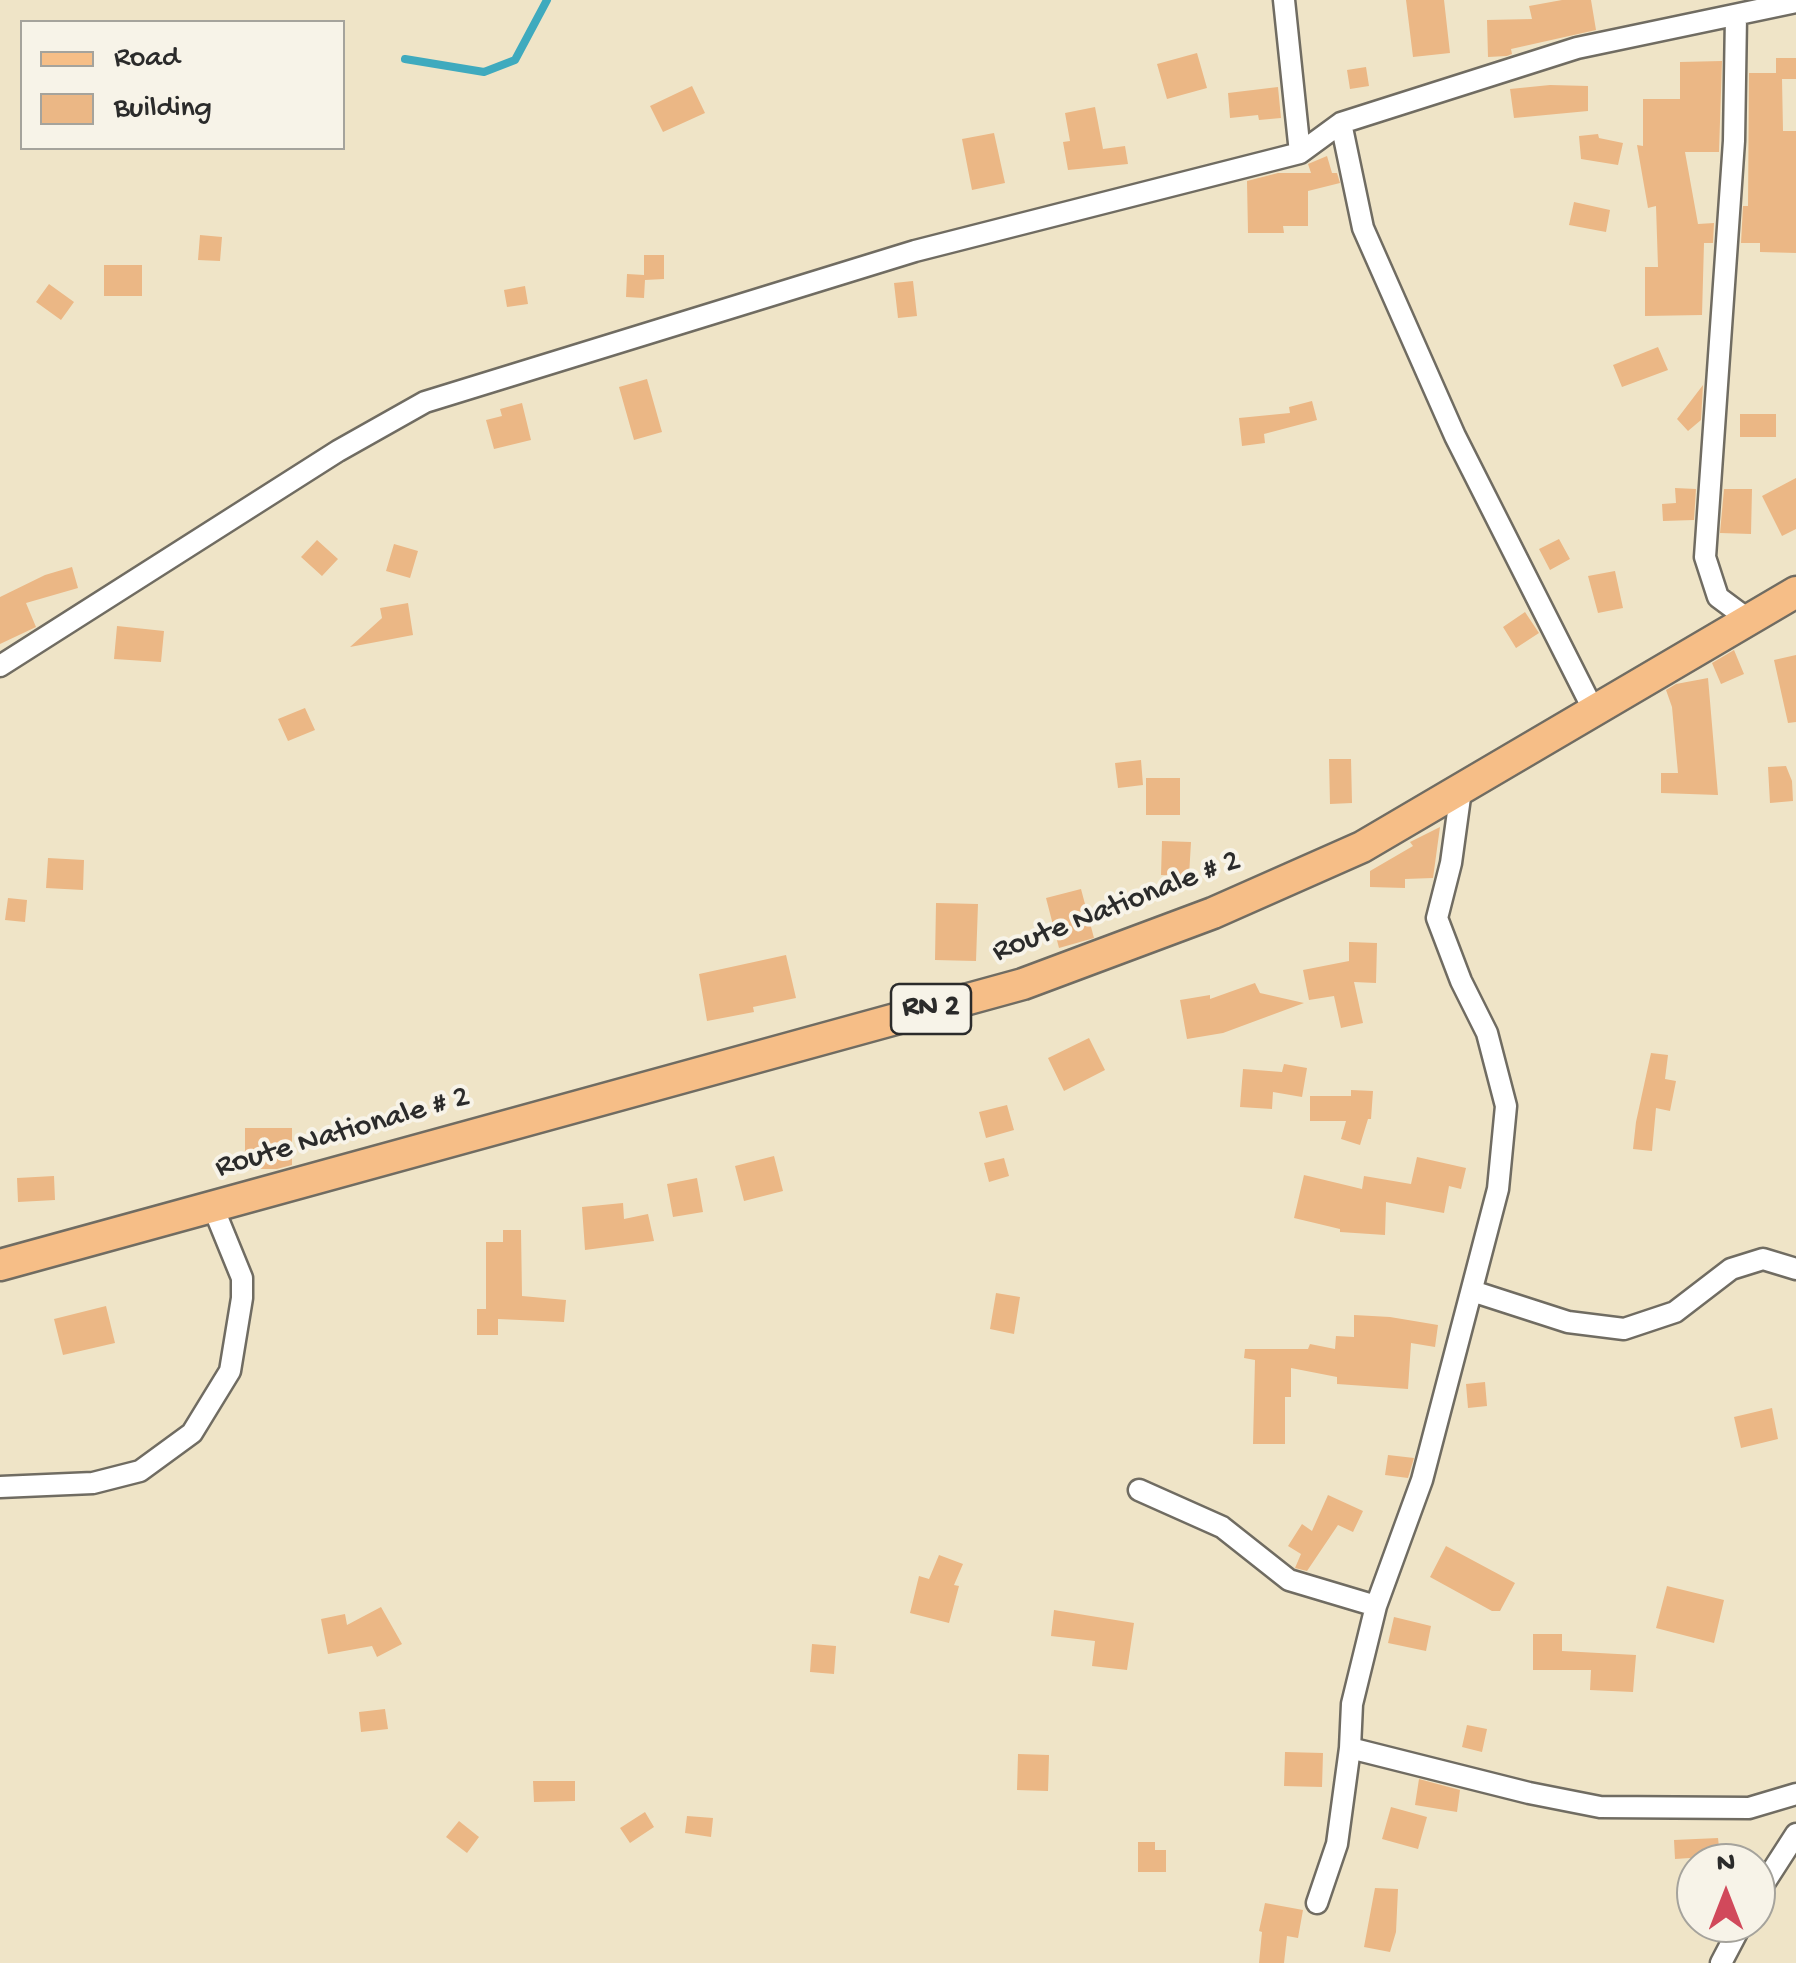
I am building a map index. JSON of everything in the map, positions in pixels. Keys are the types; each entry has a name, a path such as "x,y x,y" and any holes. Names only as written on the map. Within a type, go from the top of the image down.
{"main road":[{"name":"Route Nationale # 2","path":"0,1265 1023,984 1214,912 1362,847 1796,592"}],"street":[{"path":"1284,0 1300,152"},
{"path":"0,666 338,451 424,402 915,250 1300,152 1341,124 1576,48 1796,2"},
{"path":"1736,16 1734,141 1705,557 1718,597 1749,620"},
{"path":"1341,124 1363,228 1455,436 1595,712"},
{"path":"1316,1903 1337,1844 1352,1704 1376,1606 1422,1480 1498,1190 1506,1106 1488,1033 1461,980 1437,918 1451,863 1461,790"},
{"path":"0,1486 93,1483 140,1470 192,1433 230,1371 242,1298 242,1278 213,1207"},
{"path":"1472,1291 1568,1322 1624,1329 1674,1312 1731,1269 1763,1259 1796,1269"},
{"path":"1140,1490 1222,1526 1289,1580 1376,1606"},
{"path":"1350,1748 1600,1807 1748,1808 1796,1794"},
{"path":"1776,1865 1796,1834"}],"building":[{"path":"1406,0 1444,0 1450,53 1413,57"},
{"path":"1591,0 1596,30 1511,49 1512,54 1507,56 1488,57 1487,20 1532,19 1529,6"},
{"path":"1197,53 1207,88 1167,99 1157,64"},
{"path":"1776,58 1796,58 1796,79 1782,79 1783,131 1796,131 1796,253 1760,252 1760,243 1741,243 1743,206 1748,206 1749,73 1776,73"},
{"path":"1722,61 1719,152 1685,152 1698,224 1714,223 1713,243 1704,243 1702,315 1645,316 1645,267 1658,267 1656,206 1648,208 1637,145 1643,146 1643,99 1680,99 1680,62"},
{"path":"1366,67 1369,86 1350,89 1347,70"},
{"path":"692,86 705,113 663,132 650,106"},
{"path":"1588,86 1588,111 1514,118 1510,89"},
{"path":"1278,87 1281,118 1230,118 1228,93"},
{"path":"1095,107 1103,149 1125,146 1128,164 1068,170 1063,142 1070,141 1065,113"},
{"path":"994,133 1005,183 972,190 962,139"},
{"path":"1598,134 1599,138 1623,143 1618,165 1581,159 1579,136"},
{"path":"1327,156 1340,183 1308,191 1308,226 1283,226 1284,233 1248,233 1247,181 1278,173 1311,173 1308,164"},
{"path":"1574,202 1610,210 1606,232 1569,225"},
{"path":"200,235 222,237 220,261 198,260"},
{"path":"644,255 664,255 664,279 645,280 644,298 626,297 627,274 644,275"},
{"path":"104,265 142,265 142,296 104,296"},
{"path":"913,281 917,316 898,318 894,283"},
{"path":"49,284 74,302 61,320 36,302"},
{"path":"525,286 528,304 507,307 504,290"},
{"path":"1658,347 1668,370 1622,387 1613,365"},
{"path":"647,379 662,432 634,440 619,387"},
{"path":"1703,385 1701,420 1688,431 1677,419"},
{"path":"1312,401 1317,420 1264,434 1265,443 1242,446 1239,418 1290,413 1289,407"},
{"path":"522,403 531,440 494,449 486,420 502,416 500,409"},
{"path":"1740,414 1776,414 1776,437 1740,437"},
{"path":"1796,478 1796,529 1782,536 1762,496"},
{"path":"1675,488 1696,489 1694,520 1663,521 1662,504 1676,503"},
{"path":"1724,489 1752,489 1751,534 1720,533"},
{"path":"1559,539 1570,559 1550,570 1539,549"},
{"path":"317,540 338,559 322,576 301,557"},
{"path":"394,544 418,551 410,578 386,571"},
{"path":"72,567 78,588 26,603 36,627 0,644 0,597"},
{"path":"1615,571 1623,608 1598,613 1588,576"},
{"path":"408,603 413,635 350,647 382,618 380,608"},
{"path":"1525,612 1539,633 1516,648 1503,627"},
{"path":"117,626 164,631 161,662 114,659"},
{"path":"1734,650 1744,674 1721,684 1712,663"},
{"path":"1796,655 1796,722 1788,723 1774,660"},
{"path":"1708,678 1718,795 1661,793 1661,773 1678,773 1672,707 1666,690 1676,684"},
{"path":"305,708 315,730 288,741 278,719"},
{"path":"1329,759 1351,759 1352,803 1330,804"},
{"path":"1141,760 1143,785 1118,788 1115,763"},
{"path":"1786,766 1793,801 1770,803 1768,767"},
{"path":"1146,778 1180,778 1180,815 1146,815"},
{"path":"1440,827 1433,878 1405,879 1405,888 1370,887 1370,871 1413,846 1410,842"},
{"path":"1162,841 1191,842 1189,876 1161,875"},
{"path":"48,858 84,860 83,890 46,888"},
{"path":"1081,889 1094,938 1059,948 1046,898"},
{"path":"8,898 27,900 25,922 5,920"},
{"path":"936,903 978,904 976,961 935,960"},
{"path":"1349,942 1377,943 1376,983 1354,982 1363,1023 1341,1028 1334,996 1309,1000 1303,970 1349,961"},
{"path":"786,955 796,998 753,1007 754,1012 707,1021 699,974"},
{"path":"1255,983 1260,993 1304,1003 1223,1033 1187,1039 1180,1000 1210,995 1210,999"},
{"path":"1089,1038 1105,1070 1064,1091 1048,1058"},
{"path":"1651,1053 1668,1055 1665,1079 1676,1081 1670,1111 1656,1108 1652,1151 1633,1149"},
{"path":"1284,1064 1307,1068 1302,1097 1273,1092 1272,1109 1240,1107 1243,1069 1282,1072"},
{"path":"1351,1090 1373,1091 1371,1119 1360,1145 1341,1139 1346,1121 1310,1121 1310,1096 1351,1096"},
{"path":"1007,1105 1014,1130 986,1138 979,1112"},
{"path":"245,1128 292,1128 292,1165 245,1169"},
{"path":"774,1156 783,1191 744,1201 735,1166"},
{"path":"1417,1157 1466,1168 1461,1189 1449,1186 1444,1213 1386,1202 1385,1235 1340,1232 1294,1218 1304,1175 1362,1189 1364,1176 1411,1184"},
{"path":"1004,1158 1009,1176 989,1182 984,1163"},
{"path":"54,1176 55,1200 18,1202 17,1178"},
{"path":"697,1178 703,1212 673,1217 667,1184"},
{"path":"623,1203 624,1219 648,1214 654,1241 585,1250 582,1207"},
{"path":"503,1230 521,1230 522,1296 566,1300 564,1322 498,1319 498,1335 477,1335 477,1309 486,1309 486,1242 503,1242"},
{"path":"996,1293 1020,1297 1014,1334 990,1329"},
{"path":"106,1306 115,1343 63,1355 54,1319"},
{"path":"1354,1315 1438,1325 1435,1347 1411,1343 1408,1389 1337,1384 1337,1377 1291,1368 1291,1397 1285,1397 1285,1444 1253,1444 1255,1360 1244,1358 1245,1349 1308,1349 1310,1344 1335,1349 1336,1336 1354,1337"},
{"path":"1485,1382 1487,1406 1468,1408 1466,1384"},
{"path":"1772,1408 1778,1439 1741,1448 1734,1417"},
{"path":"1388,1455 1414,1458 1408,1478 1385,1475"},
{"path":"1328,1495 1363,1511 1353,1532 1338,1525 1307,1571 1295,1568 1301,1554 1288,1546 1302,1524 1312,1531"},
{"path":"1446,1546 1515,1583 1500,1611 1492,1611 1430,1577"},
{"path":"939,1555 963,1564 954,1585 959,1586 949,1623 910,1613 919,1576 929,1579"},
{"path":"1667,1586 1724,1600 1714,1643 1656,1628"},
{"path":"381,1607 402,1644 377,1657 372,1646 328,1654 321,1619 345,1614 347,1625"},
{"path":"1054,1610 1134,1623 1127,1670 1092,1666 1095,1641 1051,1636"},
{"path":"1394,1617 1431,1626 1426,1651 1388,1643"},
{"path":"1533,1634 1562,1634 1562,1651 1636,1655 1633,1692 1590,1690 1591,1670 1533,1670"},
{"path":"812,1644 836,1646 834,1674 810,1672"},
{"path":"385,1709 388,1729 361,1732 359,1712"},
{"path":"1467,1725 1487,1729 1482,1752 1462,1747"},
{"path":"1285,1752 1323,1753 1322,1787 1284,1786"},
{"path":"1018,1754 1049,1755 1048,1791 1017,1790"},
{"path":"1419,1779 1460,1790 1457,1812 1415,1805"},
{"path":"533,1781 575,1781 575,1801 534,1802"},
{"path":"1391,1807 1427,1817 1418,1849 1382,1839"},
{"path":"645,1812 654,1827 630,1843 620,1828"},
{"path":"687,1816 713,1818 711,1837 685,1833"},
{"path":"459,1821 479,1837 467,1853 446,1837"},
{"path":"1718,1838 1719,1843 1676,1843 1675,1859 1674,1840"},
{"path":"1138,1842 1155,1842 1155,1850 1166,1850 1166,1872 1138,1872"},
{"path":"1375,1888 1398,1889 1396,1932 1390,1952 1364,1947"},
{"path":"1265,1903 1303,1910 1298,1938 1287,1936 1284,1963 1259,1963 1259,1931"}],"waterway":[{"path":"405,59 484,72 515,60 547,0"}]}
